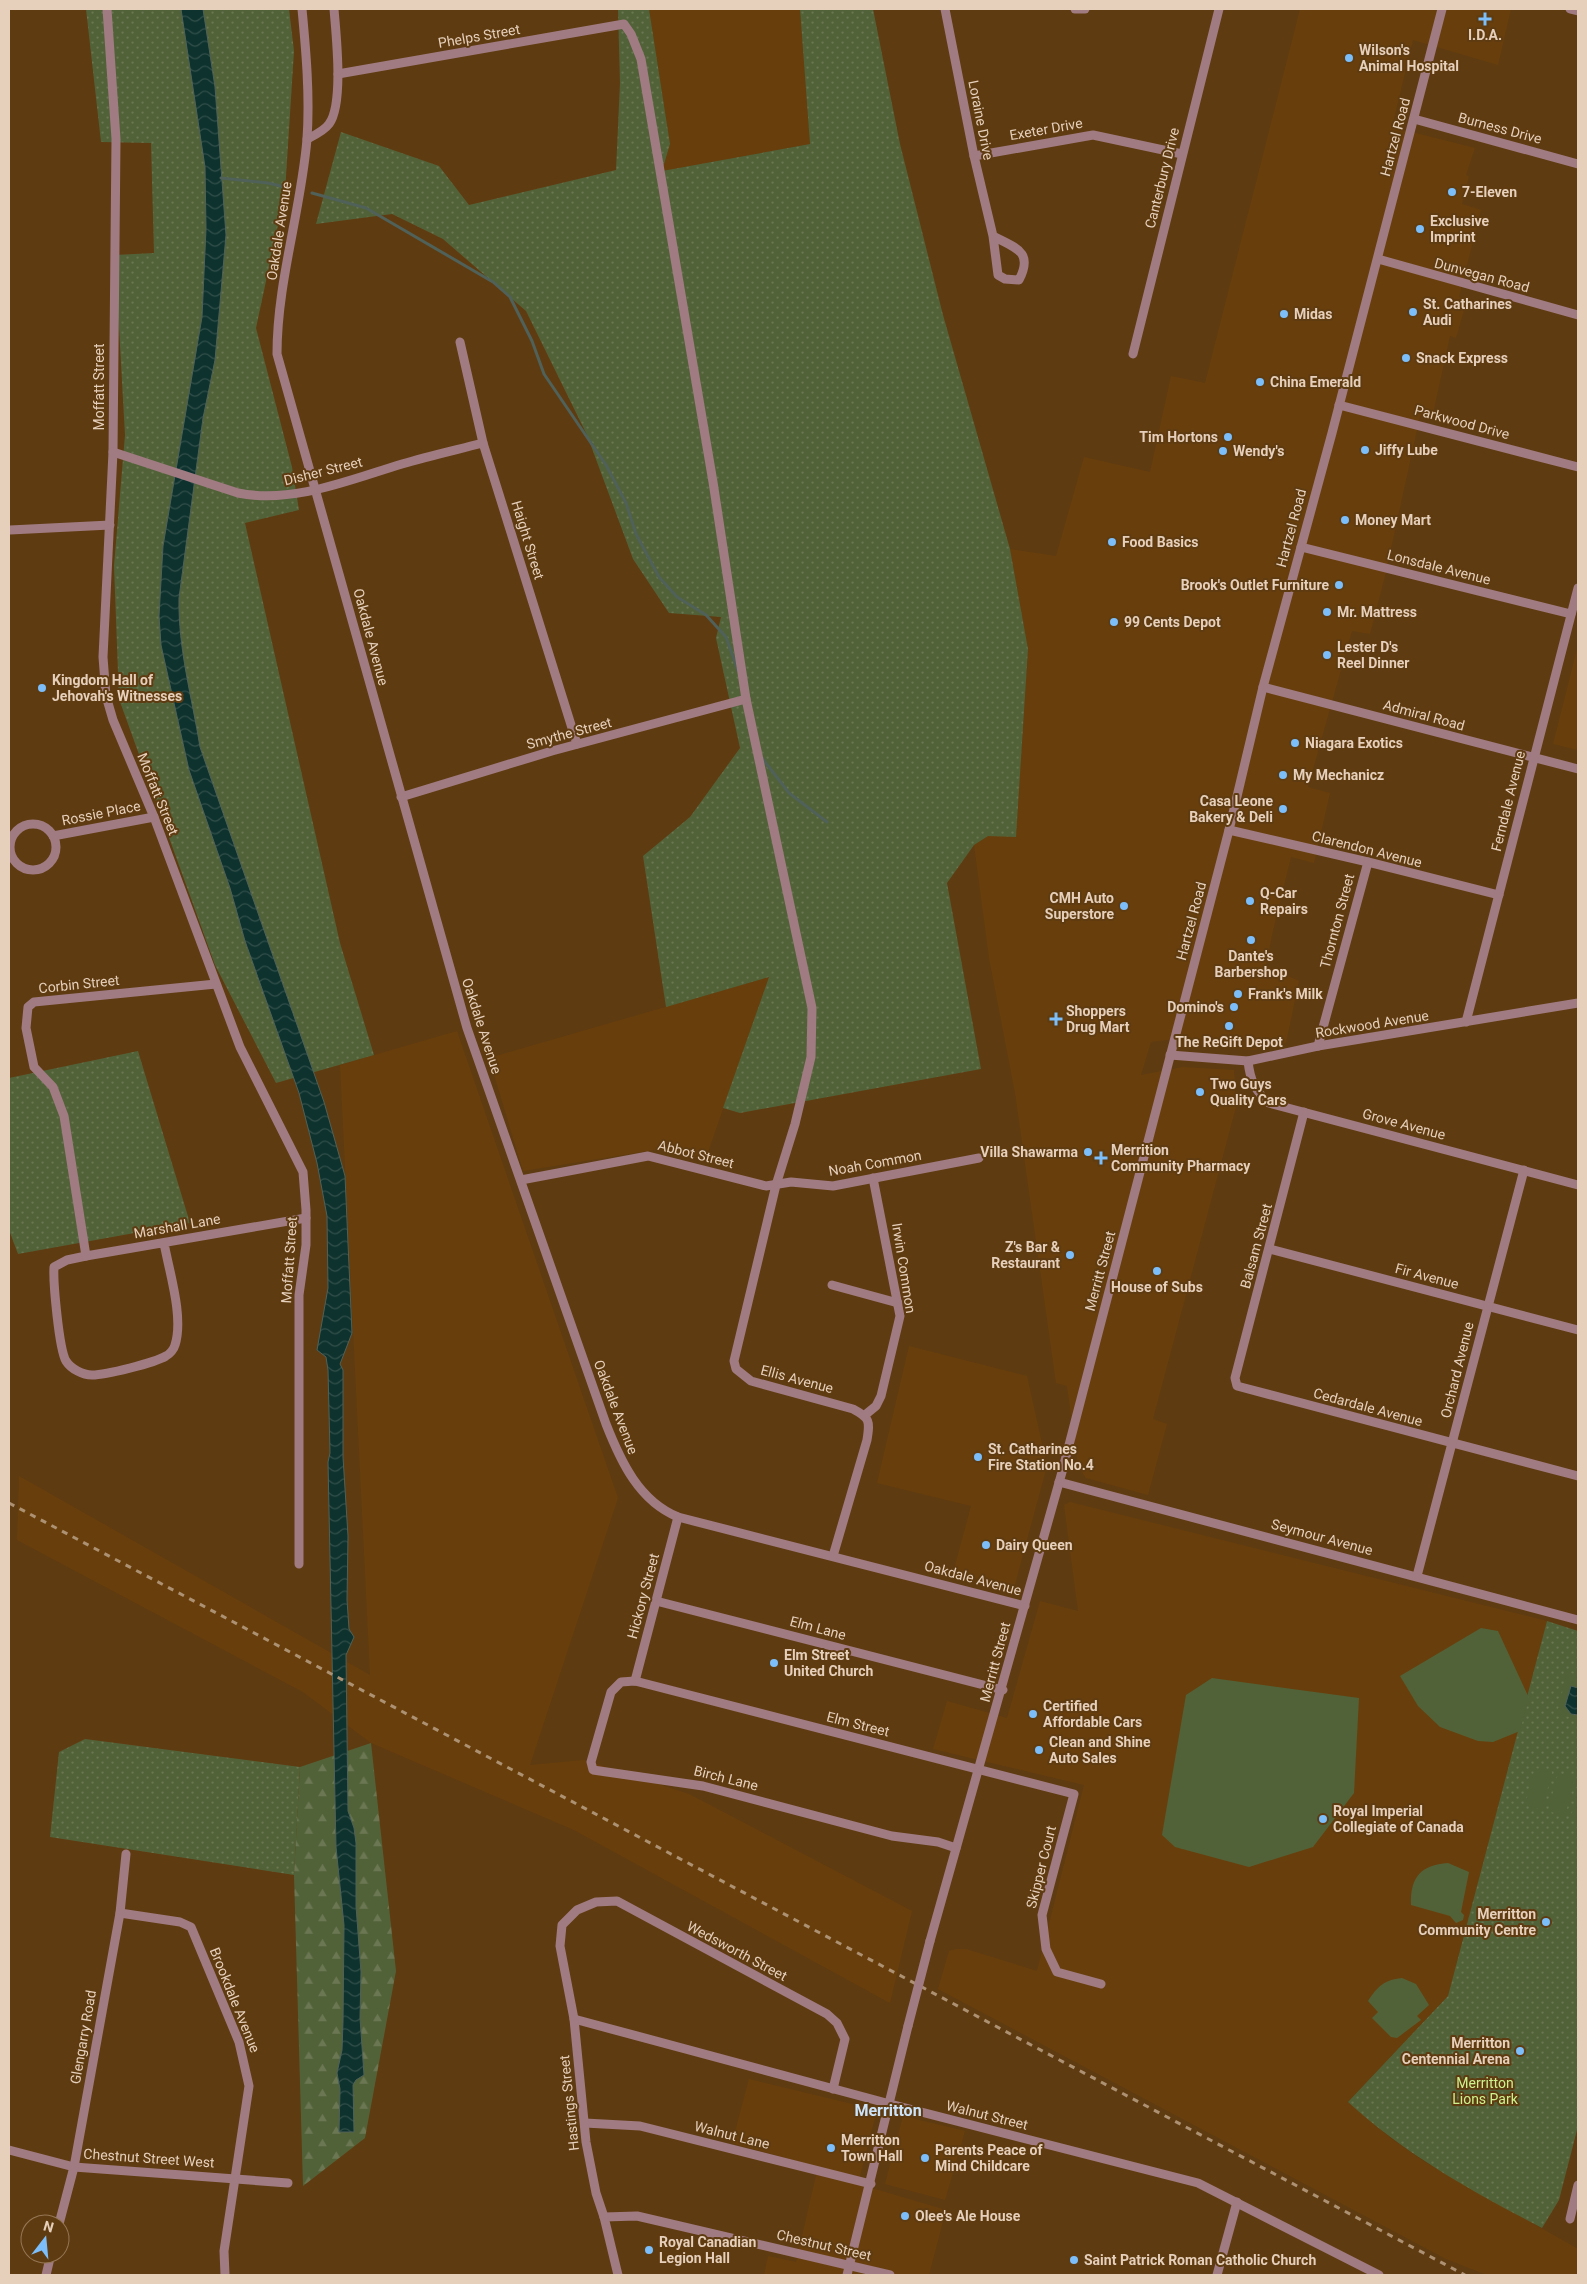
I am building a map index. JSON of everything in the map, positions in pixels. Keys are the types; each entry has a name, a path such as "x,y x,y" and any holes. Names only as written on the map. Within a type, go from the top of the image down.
{"street":[{"name":"Moffatt Street","path":"107,9 116,139 112,452 103,657 106,696 112,720 154,817 240,1047 303,1172 306,1245 298,1295 299,1564"},
{"path":"302,9 307,139 321,132 330,123 334,107 338,74 334,9"},
{"name":"Loraine Drive","path":"945,9 974,156 993,236 998,275 1005,279 1019,280 1025,262 1023,254 1016,246 993,236"},
{"path":"1075,9 1085,9"},
{"name":"Canterbury Drive","path":"1133,354 1219,9"},
{"name":"Hartzel Road","path":"1170,1055 1229,830 1263,687 1340,405 1442,9"},
{"path":"1570,9 1578,11"},
{"name":"Phelps Street","path":"338,74 624,24 631,34 641,59 664,190 743,667 746,699"},
{"name":"Burness Drive","path":"1414,119 1578,164"},
{"name":"Exeter Drive","path":"974,156 1092,135 1182,154"},
{"name":"Oakdale Avenue","path":"307,139 277,322 277,354 467,1028 606,1424 623,1466 659,1507 678,1517 1025,1606"},
{"name":"Dunvegan Road","path":"1378,259 1578,315"},
{"name":"Haight Street","path":"460,342 483,443 577,744"},
{"name":"Parkwood Drive","path":"1340,405 1578,467"},
{"name":"Disher Street","path":"112,452 202,480 223,489 254,497 279,496 316,490 405,463 483,443"},
{"path":"10,530 110,526"},
{"name":"Lonsdale Avenue","path":"1301,546 1571,614"},
{"name":"Ferndale Avenue","path":"1466,1022 1578,588"},
{"name":"Admiral Road","path":"1263,687 1578,769"},
{"path":"746,699 797,945 812,1008 811,1057 776,1185"},
{"name":"Smythe Street","path":"401,797 577,744 746,699"},
{"name":"Rossie Place","path":"54,836 154,817"},
{"name":"Rossie Place","path":"35,824 43,826 54,836 56,852 53,859 41,869 26,870 13,861 9,846 10,838 20,827 35,824"},
{"name":"Clarendon Avenue","path":"1229,830 1499,895"},
{"name":"Thornton Street","path":"1318,1046 1368,862"},
{"name":"Corbin Street","path":"86,1256 64,1116 53,1087 34,1067 26,1028 28,1007 34,1002 216,984"},
{"name":"Rockwood Avenue","path":"1170,1055 1248,1062 1318,1046 1578,1003"},
{"name":"Merritt Street","path":"847,2275 930,1941 1059,1482 1170,1055"},
{"name":"Grove Avenue","path":"1248,1062 1250,1077 1257,1092 1269,1103 1578,1185"},
{"name":"Balsam Street","path":"1237,1386 1235,1378 1304,1112"},
{"name":"Abbot Street","path":"521,1180 648,1156 766,1186 776,1185"},
{"name":"Noah Common","path":"776,1185 791,1182 833,1186 979,1158"},
{"name":"Orchard Avenue","path":"1417,1576 1524,1170"},
{"name":"Irwin Common","path":"865,1415 876,1406 881,1396 900,1316 874,1178"},
{"name":"Ellis Avenue","path":"776,1185 737,1345 734,1361 736,1369 751,1381 853,1409 865,1415"},
{"name":"Marshall Lane","path":"164,1243 176,1312 178,1334 175,1347 163,1357 92,1376 78,1372 66,1361 55,1299 54,1267 67,1260 86,1256 306,1218"},
{"name":"Fir Avenue","path":"1270,1249 1578,1330"},
{"path":"832,1285 898,1302"},
{"name":"Cedardale Avenue","path":"1237,1386 1578,1476"},
{"path":"833,1556 867,1440 869,1423 865,1415"},
{"name":"Seymour Avenue","path":"1059,1482 1578,1620"},
{"name":"Hickory Street","path":"635,1681 678,1517"},
{"name":"Elm Lane","path":"656,1600 1002,1690"},
{"name":"Elm Street","path":"635,1681 1074,1794"},
{"name":"Birch Lane","path":"635,1681 621,1682 611,1692 591,1762 593,1770 703,1786 892,1836 938,1842 956,1848"},
{"name":"Skipper Court","path":"1074,1794 1042,1915 1046,1949 1057,1972 1101,1984"},
{"name":"Glengarry Road","path":"62,2214 74,2166 120,1913 126,1854"},
{"name":"Wedsworth Street","path":"562,1925 577,1910 596,1902 617,1902 827,2014 837,2023 846,2039 833,2089"},
{"name":"Brookdale Avenue","path":"120,1913 180,1922 191,1928 239,2042 246,2065 249,2086 248,2100 237,2179 224,2251 225,2275"},
{"name":"Hastings Street","path":"562,1925 560,1946 574,2019 586,2142 596,2194 604,2217 618,2275"},
{"name":"Walnut Street","path":"574,2019 890,2104 1198,2182 1379,2275"},
{"name":"Walnut Lane","path":"585,2123 640,2126 871,2184"},
{"name":"Chestnut Street West","path":"9,2150 74,2166 288,2183"},
{"path":"1570,2219 1578,2185"},
{"path":"1217,2275 1236,2202"},
{"name":"Chestnut Street","path":"604,2217 636,2216 890,2275"}],"shaded area":[{"path":"649,9 800,9 810,144 662,171 670,144"},
{"path":"1300,9 1511,9 1498,65 1413,40 1392,127 1475,148 1466,175 1469,176 1462,204 1481,210 1459,297 1467,300 1456,338 1450,336 1432,418 1420,416 1385,576 1370,634 1352,631 1308,787 1330,793 1314,863 1291,857 1272,935 1266,966 1299,981 1286,1043 1253,1050 1195,1044 1190,1037 1151,1042 1141,1075 1183,1067 1234,1070 1236,1107 1153,1419 1167,1424 1148,1495 1086,1478 1078,1466 1067,1386 1056,1383 1015,1093 989,958 974,845 988,836 1016,836 1028,649 1010,549 1056,556 1084,457 1150,472 1171,376 1205,383"},
{"path":"1578,645 1578,750 1553,744"},
{"path":"769,977 706,1158 660,1149 523,1171 489,1058"},
{"path":"457,1031 618,1498 530,1765 584,1760 689,1794 912,1911 890,2003 574,1830 371,1743 303,1692 17,1540 19,1476 370,1675 340,1065"},
{"path":"909,1346 1027,1376 1047,1466 1014,1588 953,1573 971,1506 877,1483"},
{"name":"Royal Imperial Collegiate of Canada","path":"1070,1502 1547,1621 1448,1996 1348,2102 1392,2139 1425,2162 1578,2249 1578,2275 1487,2275 1446,2259 938,1989 949,1951 956,1949 966,1949 1037,1971 1084,1785 933,1749 947,1701 1007,1718 1040,1601 1078,1611 1064,1505"},
{"path":"749,2079 877,2110 858,2184 946,2210 929,2275 764,2275 768,2256 796,2262 818,2167 732,2143"},
{"name":"Parents Peace of Mind Childcare","path":"903,2116 965,2131 945,2200 885,2184"}],"green space":[{"path":"86,9 289,9 294,51 285,192 256,328 292,467 299,510 245,523 340,943 374,1055 276,1083 215,965 119,699 114,566 125,435 115,255 154,253 151,143 101,142"},
{"path":"618,9 649,9 670,144 662,171 810,144 800,9 873,9 900,144 943,315 1010,549 1028,649 1016,837 988,836 974,845 947,883 981,1069 740,1113 723,1108 769,977 666,1007 643,856 690,817 740,748 716,638 721,617 669,613 633,559 587,435 526,311 443,239 392,214 316,224 341,132 439,166 469,205 616,170 620,83"},
{"path":"138,1051 190,1223 18,1254 9,1230 9,1078"},
{"name":"Merritton Lions Park","path":"1547,1621 1578,1631 1578,2126 1559,2200 1542,2228 1491,2201 1417,2156 1348,2102 1448,1996"},
{"path":"1481,1628 1498,1631 1529,1698 1520,1731 1493,1742 1478,1741 1440,1727 1418,1706 1400,1676"},
{"path":"1567,1672 1578,1675 1578,1719 1557,1714"},
{"path":"1212,1678 1359,1698 1354,1793 1313,1847 1249,1867 1175,1847 1162,1835 1186,1695"},
{"path":"85,1739 300,1767 294,1875 50,1837 59,1752"},
{"path":"371,1743 396,1971 365,2138 303,2186 294,1875 300,1767"},
{"path":"1535,1768 1552,1772 1542,1810 1525,1805"},
{"path":"1558,1774 1575,1778 1565,1816 1548,1811"},
{"path":"1578,1789 1578,1819 1571,1817"},
{"path":"1448,1863 1469,1872 1461,1912 1464,1915 1463,1920 1456,1923 1450,1916 1411,1905 1413,1887 1419,1874 1431,1866"},
{"path":"1402,1978 1416,1984 1429,2005 1417,2016 1421,2020 1397,2038 1391,2037 1372,2018 1378,2012 1368,2001 1382,1985 1390,1980"}],"water":[{"path":"181,9 203,9 215,87 226,235 215,360 203,418 179,598 183,654 200,747 324,1102 345,1176 352,1333 340,1364 343,1370 343,1457 348,1536 347,1600 349,1629 354,1637 346,1655 348,1811 354,1828 356,1843 356,1906 361,1972 360,2018 364,2075 356,2080 353,2085 354,2132 339,2132 340,2089 337,2073 342,2050 344,1925 336,1847 328,1462 330,1453 328,1370 326,1357 317,1350 328,1288 327,1216 317,1163 299,1093 245,941 230,888 189,770 161,645 159,616 163,546 202,317 206,229 205,167"},
{"path":"1571,1686 1578,1688 1578,1715 1571,1714 1565,1706"}],"waterway":[{"path":"221,178 268,183 289,188"},
{"path":"312,193 366,208 493,282 510,297 532,341 544,374 606,465 626,503 636,534 659,577 677,597 706,615 726,637 738,671"},
{"path":"762,758 789,793 827,822"}],"railway":[{"path":"9,1503 1465,2275"}],"place":[{"name":"I.D.A.","path":"1485,19"},
{"name":"Wilson's Animal Hospital","path":"1349,58"},
{"name":"7-Eleven","path":"1452,192"},
{"name":"Exclusive Imprint","path":"1420,229"},
{"name":"St. Catharines Audi","path":"1413,312"},
{"name":"Midas","path":"1284,314"},
{"name":"Snack Express","path":"1406,358"},
{"name":"China Emerald","path":"1260,382"},
{"name":"Tim Hortons","path":"1228,437"},
{"name":"Jiffy Lube","path":"1365,450"},
{"name":"Wendy's","path":"1223,451"},
{"name":"Money Mart","path":"1345,520"},
{"name":"Food Basics","path":"1112,542"},
{"name":"Brook's Outlet Furniture","path":"1339,585"},
{"name":"Mr. Mattress","path":"1327,612"},
{"name":"99 Cents Depot","path":"1114,622"},
{"name":"Lester D's Reel Dinner","path":"1327,655"},
{"name":"Kingdom Hall of Jehovah's Witnesses","path":"42,688"},
{"name":"Niagara Exotics","path":"1295,743"},
{"name":"My Mechanicz","path":"1283,775"},
{"name":"Casa Leone Bakery & Deli","path":"1283,809"},
{"name":"Q-Car Repairs","path":"1250,901"},
{"name":"CMH Auto Superstore","path":"1124,906"},
{"name":"Dante's Barbershop","path":"1251,940"},
{"name":"Frank's Milk","path":"1238,994"},
{"name":"Domino's","path":"1234,1007"},
{"name":"Shoppers Drug Mart","path":"1056,1019"},
{"name":"The ReGift Depot","path":"1229,1026"},
{"name":"Two Guys Quality Cars","path":"1200,1092"},
{"name":"Villa Shawarma","path":"1088,1152"},
{"name":"Merrition Community Pharmacy","path":"1101,1158"},
{"name":"Z's Bar & Restaurant","path":"1070,1255"},
{"name":"House of Subs","path":"1157,1271"},
{"name":"St. Catharines Fire Station No.4","path":"978,1457"},
{"name":"Dairy Queen","path":"986,1545"},
{"name":"Elm Street United Church","path":"774,1663"},
{"name":"Certified Affordable Cars","path":"1033,1714"},
{"name":"Clean and Shine Auto Sales","path":"1039,1750"},
{"name":"Royal Imperial Collegiate of Canada","path":"1323,1819"},
{"name":"Merritton Community Centre","path":"1546,1922"},
{"name":"Merritton Centennial Arena","path":"1520,2051"},
{"name":"Merritton Town Hall","path":"831,2148"},
{"name":"Parents Peace of Mind Childcare","path":"925,2158"},
{"name":"Olee's Ale House","path":"905,2216"},
{"name":"Royal Canadian Legion Hall","path":"649,2250"},
{"name":"Saint Patrick Roman Catholic Church","path":"1074,2260"}],"district":[{"name":"Merritton","path":"888,2110"}]}
